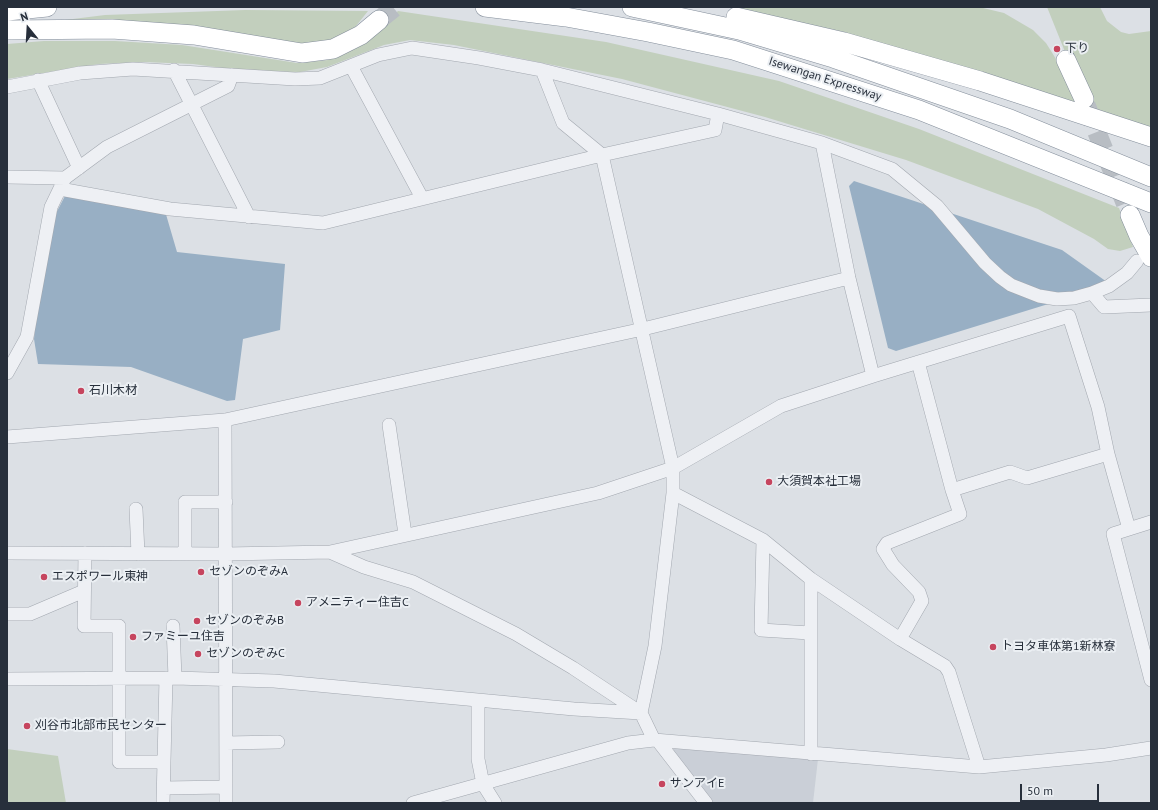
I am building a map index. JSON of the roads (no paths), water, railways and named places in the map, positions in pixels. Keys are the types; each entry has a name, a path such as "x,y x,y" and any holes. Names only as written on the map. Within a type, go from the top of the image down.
{"highway":[{"path":"7,11 47,7"},
{"name":"Isewangan Expressway","path":"485,7 588,21 733,50 919,110 1151,203"},
{"name":"Isewangan Expressway","path":"632,7 739,30 833,58 1010,119 1151,176"},
{"path":"690,7 844,42 980,81 1151,137"},
{"path":"7,30 112,29 194,36 302,53 333,49 361,35 380,20"},
{"path":"1066,60 1084,99"},
{"path":"1130,215 1139,236 1144,259"}],"street":[{"path":"7,87 80,73 133,69 174,70 295,79 320,78 378,55 412,48 479,58 542,70 718,114 822,143 892,169 938,206 985,263 1011,285 1039,296 1057,299 1074,298 1092,293 1109,286 1144,259"},
{"path":"351,66 422,198"},
{"path":"174,70 250,217"},
{"path":"542,70 563,123 602,155 643,329 673,468 674,493 655,646 641,713"},
{"path":"8,368 27,337 51,207 62,184 79,168 107,147 228,86 232,75"},
{"path":"38,80 79,168"},
{"path":"7,177 62,184 170,209 323,223 602,155 715,130 718,114"},
{"path":"822,143 849,278 873,376"},
{"path":"7,437 225,420 643,329 849,278"},
{"path":"1092,293 1104,308 1151,305"},
{"path":"7,553 226,554 330,552 405,534 598,493 673,468 781,406 1069,316 1098,407 1108,454 1129,529"},
{"path":"900,639 922,600 918,592 893,565 883,549 887,543 960,514 952,490 918,362"},
{"path":"225,420 226,803"},
{"path":"389,425 405,534"},
{"path":"952,490 1010,472 1027,478 1108,454"},
{"path":"674,493 763,540 811,579 900,639 945,666 949,672 979,767"},
{"path":"185,554 185,502 226,502"},
{"path":"136,509 138,554"},
{"path":"1151,522 1113,534 1151,680"},
{"path":"763,540 761,630 810,633"},
{"path":"330,552 364,566 413,582 516,634 573,668 641,713 656,741 706,803"},
{"path":"86,554 84,626 119,626 119,762 164,762"},
{"path":"811,579 811,754"},
{"path":"7,614 30,614 84,592"},
{"path":"163,803 164,762 173,626"},
{"path":"7,678 170,678 274,681 478,700 641,713"},
{"path":"478,700 478,759 483,784 495,803"},
{"path":"412,803 628,743 656,741 979,767 1151,748"},
{"path":"226,743 278,742"},
{"path":"164,788 226,787"}],"water":[{"path":"854,181 1062,250 1107,282 1058,301 896,351 888,348 849,186"},
{"path":"66,194 165,211 177,252 285,264 280,330 243,339 235,400 227,401 131,367 38,364 34,339 36,314 52,221"}],"tunnel":[{"path":"379,20 395,7"},
{"path":"1086,105 1130,215"}],"place":[{"name":"下り","path":"1057,49"},
{"name":"石川木材","path":"81,391"},
{"name":"大須賀本社工場","path":"769,482"},
{"name":"セゾンのぞみA","path":"201,572"},
{"name":"エスポワール東神","path":"44,577"},
{"name":"アメニティー住吉C","path":"298,603"},
{"name":"セゾンのぞみB","path":"197,621"},
{"name":"ファミーユ住吉","path":"133,637"},
{"name":"トヨタ車体第1新林寮","path":"993,647"},
{"name":"セゾンのぞみC","path":"198,654"},
{"name":"刈谷市北部市民センター","path":"27,726"},
{"name":"サンアイE","path":"662,784"}]}
